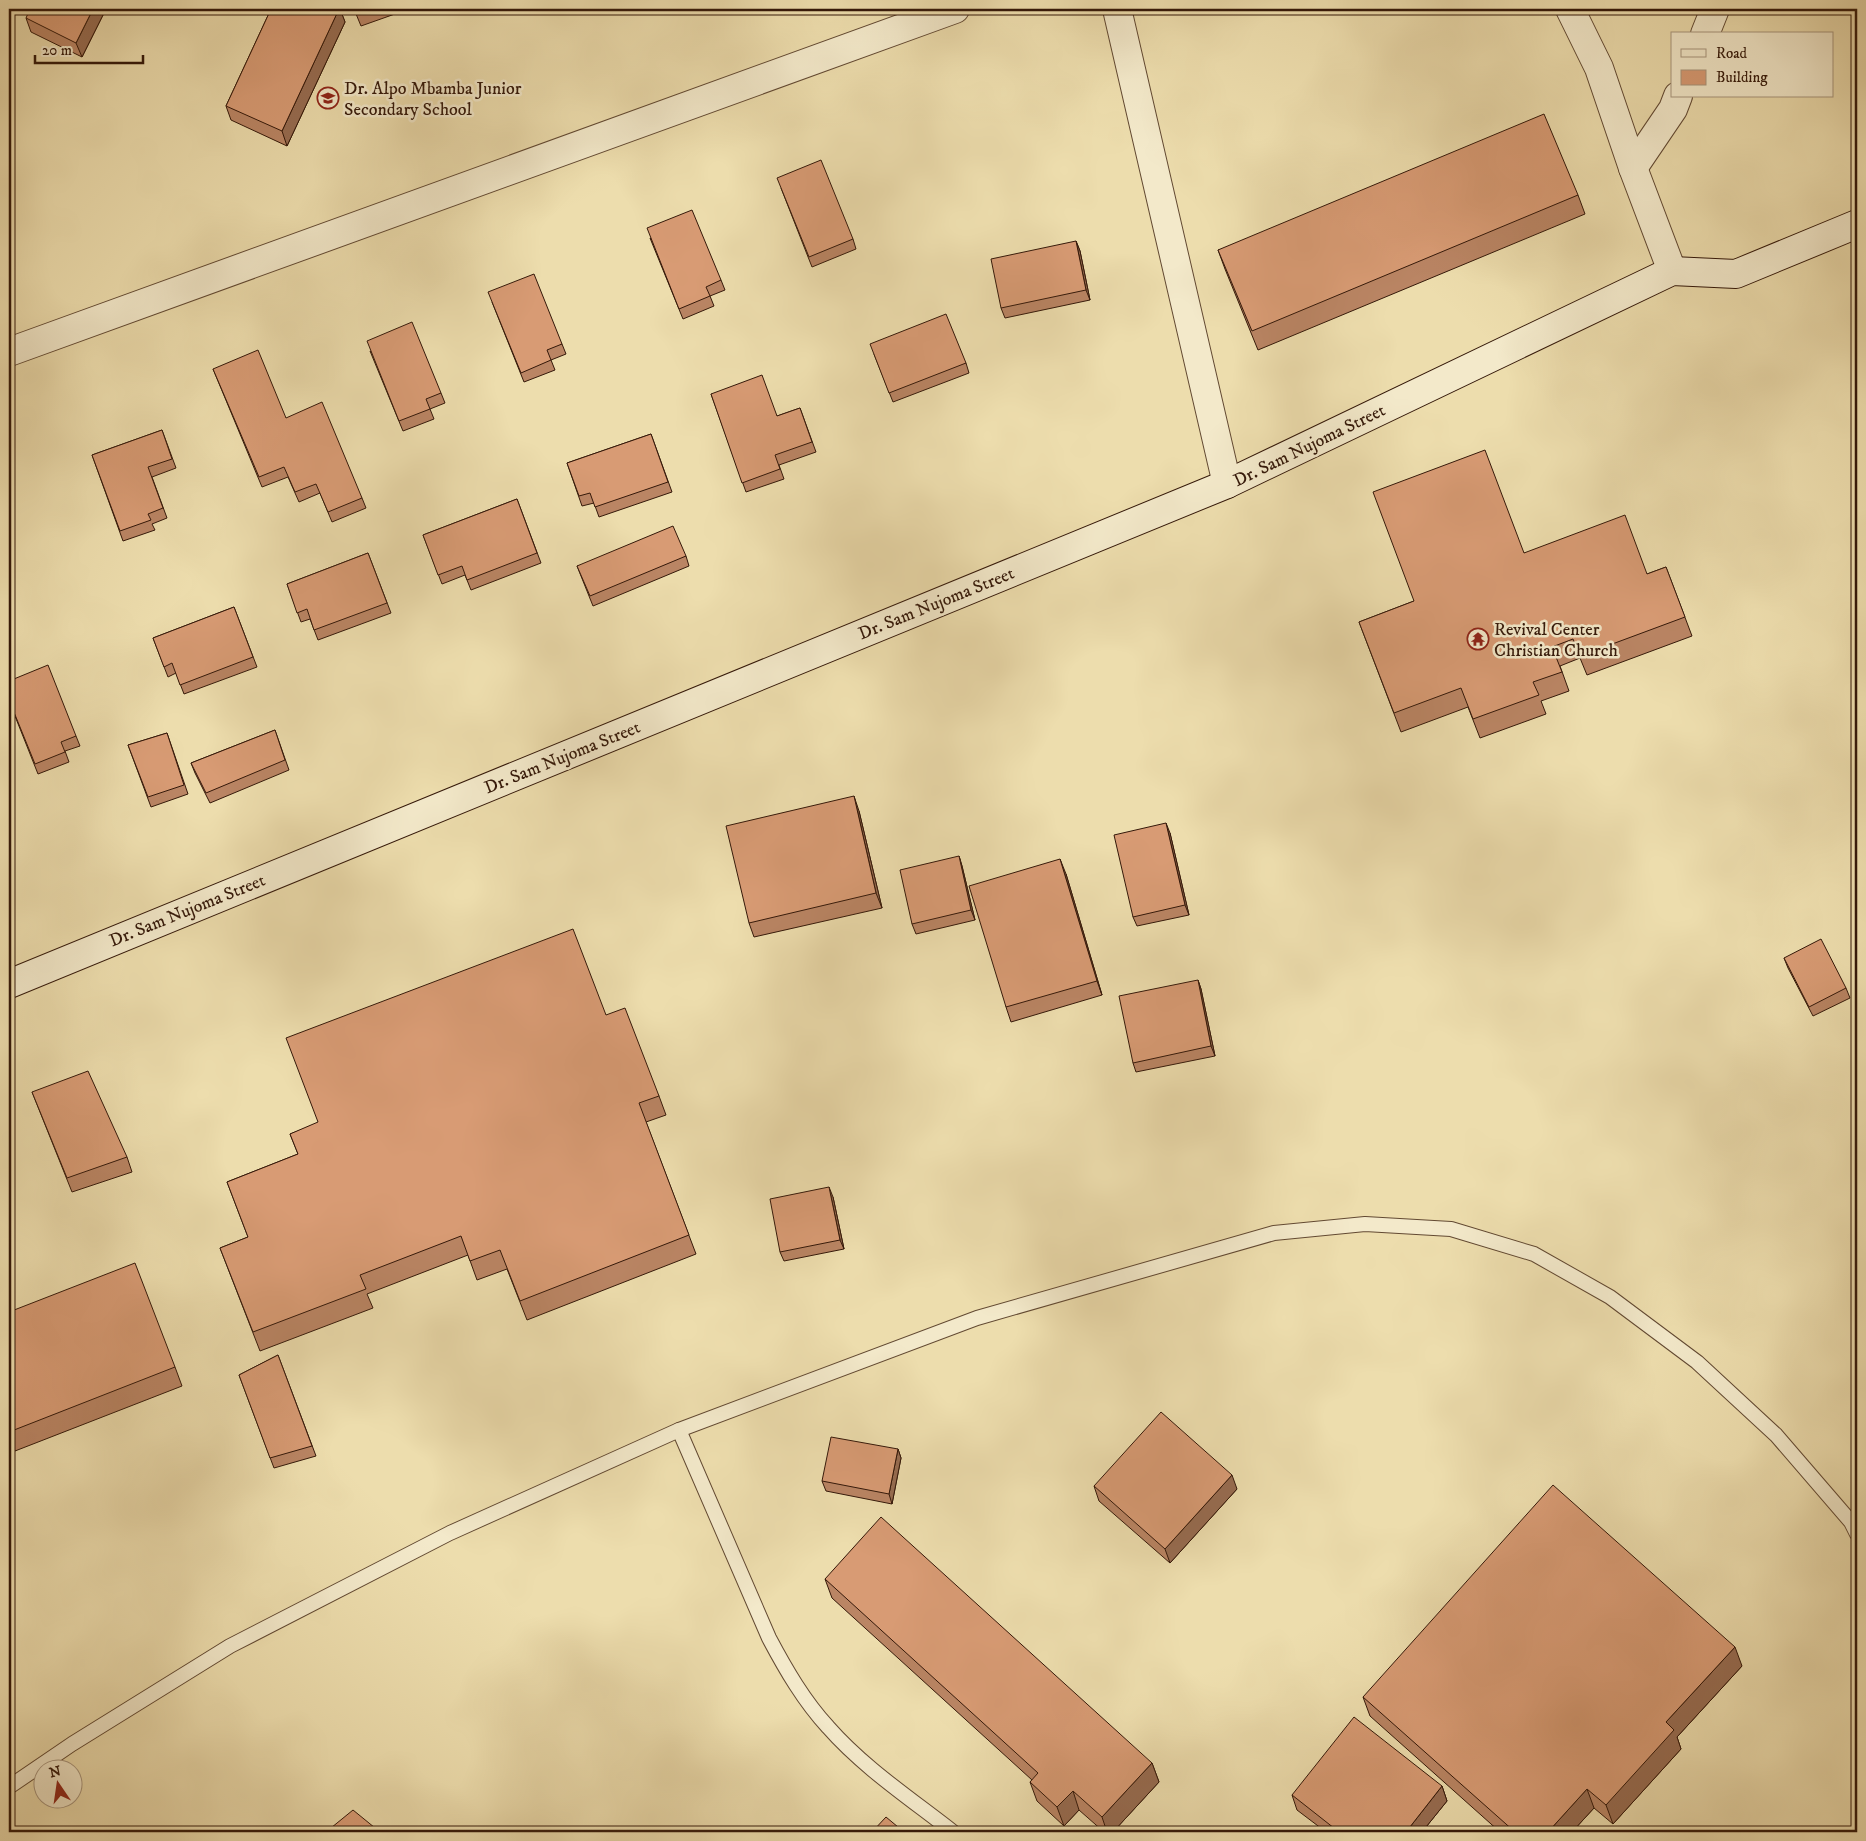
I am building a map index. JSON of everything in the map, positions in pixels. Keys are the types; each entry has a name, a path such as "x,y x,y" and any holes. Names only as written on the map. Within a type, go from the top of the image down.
{"street":[{"path":"9,352 955,9"},
{"path":"1117,9 1227,484"},
{"path":"1570,9 1599,68 1633,168 1672,271"},
{"path":"1706,32 1715,9"},
{"path":"1633,168 1673,109 1677,98"},
{"name":"Dr. Sam Nujoma Street","path":"9,984 1227,484 1672,271 1736,274 1857,224"}],"lane":[{"path":"9,1787 72,1744 230,1646 450,1533 679,1430 977,1318 1274,1233 1365,1224 1451,1230 1534,1254 1610,1297 1697,1362 1776,1435 1851,1522 1857,1534"},
{"path":"679,1430 769,1638 784,1666 804,1696 828,1727 857,1756 953,1832"}],"building":[{"path":"30,9 93,9 76,43 26,18"},
{"path":"271,9 339,9 282,131 226,106"},
{"path":"1544,114 1578,195 1252,331 1218,250"},
{"path":"821,160 853,239 809,257 777,178"},
{"path":"692,210 721,280 706,287 710,296 679,309 647,228"},
{"path":"1076,241 1086,290 1001,308 991,259"},
{"path":"534,274 562,344 547,350 551,360 521,373 488,292"},
{"path":"946,314 966,363 889,393 870,344"},
{"path":"412,322 441,393 426,399 430,409 399,421 367,341"},
{"path":"258,350 286,418 322,402 362,498 328,512 316,484 295,492 284,467 259,477 213,369"},
{"path":"762,375 777,416 800,408 812,442 775,455 780,469 742,483 711,394"},
{"path":"162,430 172,459 148,467 163,508 148,514 151,520 120,531 92,455"},
{"path":"651,434 668,482 595,507 590,493 579,496 567,463"},
{"path":"1485,450 1524,553 1625,515 1647,574 1666,567 1685,617 1580,656 1573,639 1552,647 1562,672 1533,682 1539,695 1473,719 1461,688 1394,713 1359,622 1414,601 1373,492"},
{"path":"517,499 537,553 467,580 462,566 438,575 423,535"},
{"path":"673,526 686,556 590,596 577,566"},
{"path":"368,553 387,603 314,630 307,609 297,613 287,584"},
{"path":"234,607 253,657 180,685 172,663 164,667 153,638"},
{"path":"48,665 76,736 61,742 65,752 35,764 9,700 9,681"},
{"path":"275,730 285,760 206,793 191,763"},
{"path":"167,733 184,785 148,797 128,745"},
{"path":"854,796 876,893 749,923 726,826"},
{"path":"1166,823 1185,905 1133,917 1114,835"},
{"path":"959,856 971,910 912,924 900,870"},
{"path":"1060,859 1097,981 1006,1007 969,886"},
{"path":"573,929 606,1015 625,1008 659,1096 639,1103 689,1235 520,1301 500,1250 470,1261 461,1236 360,1275 366,1289 253,1332 220,1248 248,1237 227,1182 298,1154 290,1134 318,1122 286,1038"},
{"path":"1821,939 1846,988 1809,1007 1784,958"},
{"path":"1198,980 1211,1046 1133,1063 1119,996"},
{"path":"88,1071 127,1157 67,1178 32,1092"},
{"path":"829,1187 840,1240 780,1252 770,1199"},
{"path":"135,1263 175,1367 9,1432 9,1312"},
{"path":"278,1355 312,1446 270,1458 239,1375"},
{"path":"1161,1412 1232,1475 1165,1549 1094,1486"},
{"path":"831,1437 898,1449 889,1494 822,1481"},
{"path":"1553,1485 1735,1647 1666,1722 1674,1730 1606,1805 1587,1789 1548,1832 1515,1832 1363,1697"},
{"path":"881,1517 1152,1763 1102,1817 1073,1791 1057,1807 1030,1782 1038,1773 825,1579"},
{"path":"1354,1717 1442,1786 1406,1832 1339,1832 1292,1795"},
{"path":"353,1810 380,1832 326,1832"},
{"path":"886,1817 904,1832 872,1832"}],"place":[{"name":"Dr. Alpo Mbamba Junior Secondary School","path":"328,98"},
{"name":"Revival Center Christian Church","path":"1478,639"}]}
